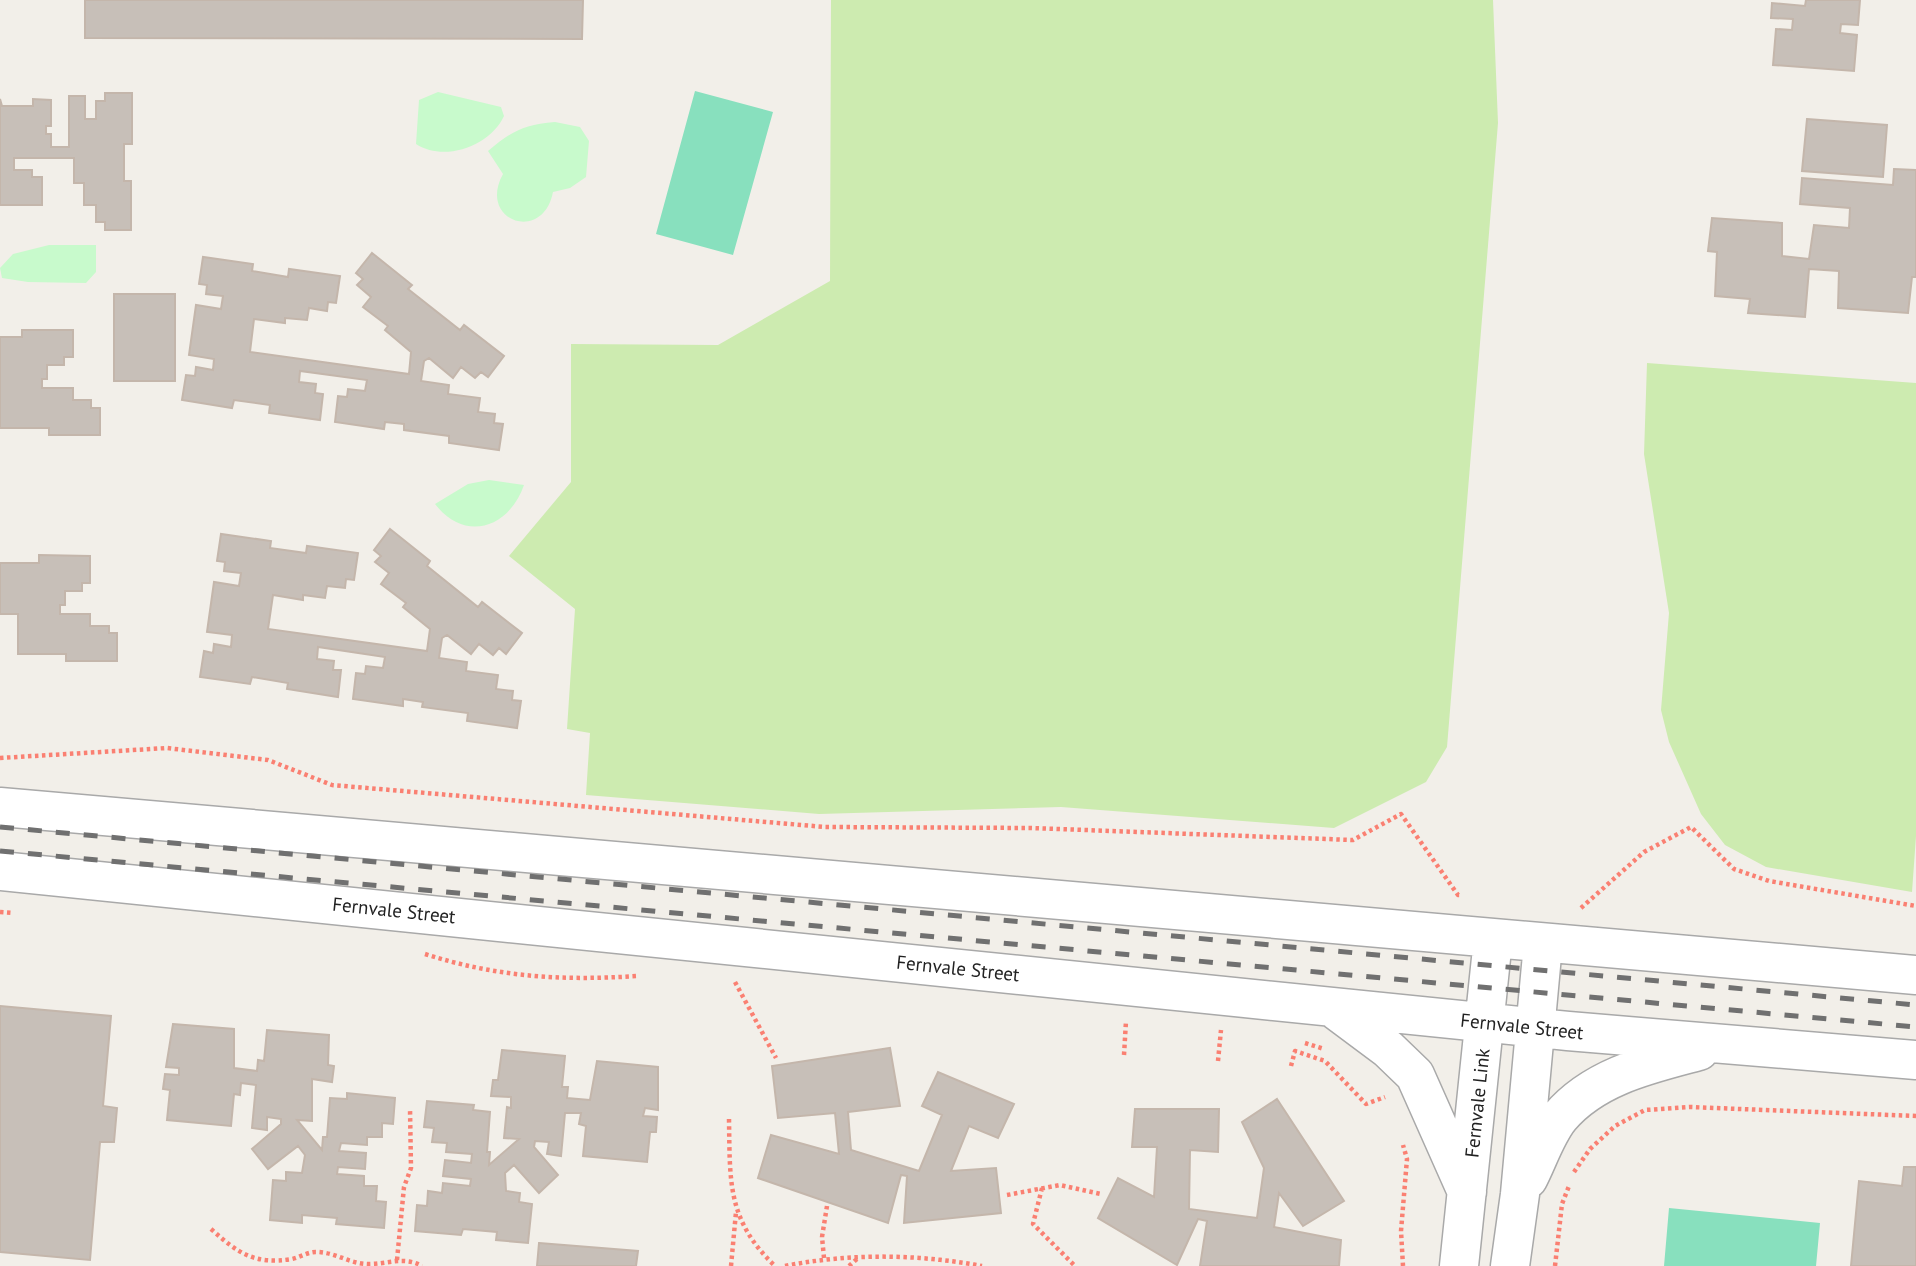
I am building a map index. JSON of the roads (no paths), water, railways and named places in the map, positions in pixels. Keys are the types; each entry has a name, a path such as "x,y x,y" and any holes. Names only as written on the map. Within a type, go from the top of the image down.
{"street":[{"path":"0,807 1916,975"},
{"name":"Fernvale Street","path":"0,871 1331,1007 1916,1060"},
{"name":"Fernvale Link","path":"1459,1266 1493,939"},
{"path":"1510,1266 1520,1194 1543,944"},
{"path":"1331,1007 1388,1049 1415,1075 1468,1194"},
{"path":"1520,1194 1560,1117 1590,1093 1620,1074 1729,1044"}],"railway":[{"path":"0,827 1916,1005"},
{"path":"0,851 1916,1027"}]}
